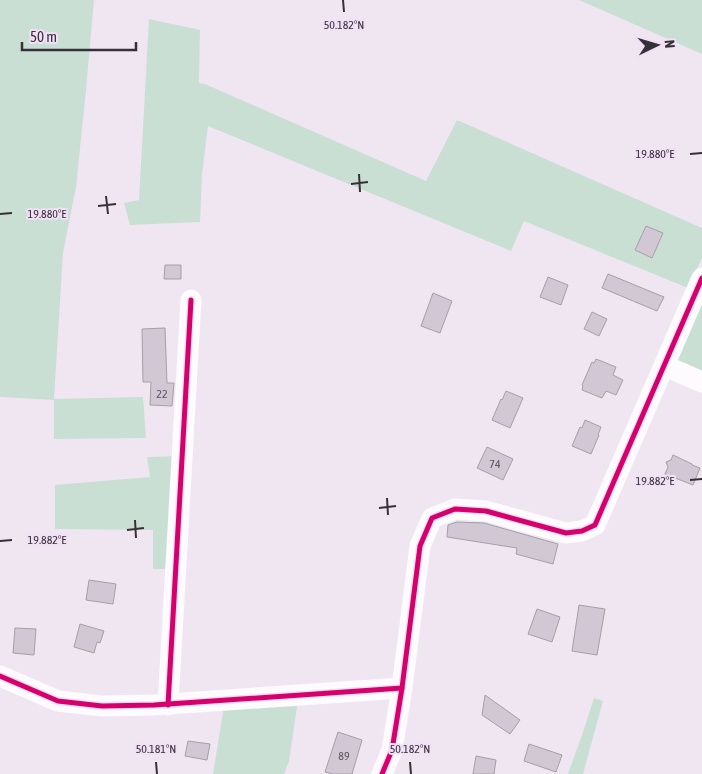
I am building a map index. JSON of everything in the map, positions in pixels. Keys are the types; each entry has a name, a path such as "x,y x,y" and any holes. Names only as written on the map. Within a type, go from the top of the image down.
{"street":[{"path":"382,774 392,750 420,546 432,518 455,509 486,511 566,534 582,531 595,525 702,278"},
{"path":"168,705 191,300"},
{"path":"665,366 702,382"},
{"path":"0,676 58,701 102,706 168,705 402,688"}],"green space":[{"path":"0,0 94,0 76,187 63,253 54,399 143,397 146,438 54,439 54,400 0,397"},
{"path":"579,0 702,0 702,54"},
{"path":"149,19 200,30 199,83 426,181 457,120 702,228 702,258 688,288 524,221 511,251 208,126 202,174 200,222 130,225 124,203 139,200"},
{"path":"702,300 702,376 674,364"},
{"path":"179,456 171,569 153,569 153,530 55,529 55,485 150,477 147,457"},
{"path":"594,698 603,701 583,774 568,774 583,732"},
{"path":"298,700 289,761 284,774 213,774 224,706"}],"building":[{"path":"646,226 663,233 652,258 635,250"},
{"path":"165,265 181,265 181,279 164,279"},
{"path":"608,274 664,297 657,311 602,288"},
{"path":"548,277 568,285 561,305 540,297"},
{"path":"433,293 452,301 440,333 421,326"},
{"path":"592,312 607,319 599,336 584,329"},
{"path":"165,328 167,383 174,383 172,406 150,405 151,382 143,382 142,329"},
{"path":"596,359 616,367 613,375 623,380 616,395 606,391 602,398 582,390 582,385 592,362 594,363"},
{"path":"506,391 523,398 510,428 492,420"},
{"path":"585,420 601,427 591,454 572,446"},
{"path":"487,447 513,459 503,480 477,468"},
{"path":"673,455 700,468 693,485 665,474 668,467 666,462 671,460"},
{"path":"457,522 484,523 558,544 553,564 516,554 517,548 447,537 448,525"},
{"path":"89,580 116,584 113,604 86,600"},
{"path":"579,605 605,609 597,655 572,651"},
{"path":"537,609 560,617 552,642 528,634"},
{"path":"80,624 104,631 100,643 97,642 94,653 74,647"},
{"path":"15,628 36,629 34,655 13,653"},
{"path":"485,695 520,720 510,734 482,715"},
{"path":"338,732 362,740 352,774 325,772"},
{"path":"188,741 210,744 207,760 185,756"},
{"path":"529,744 562,755 556,772 524,761"},
{"path":"476,756 496,760 494,774 473,774"}],"cycle path":[{"path":"382,774 392,750 420,546 432,518 455,509 486,511 566,533 582,531 595,525 702,278"},
{"path":"168,705 191,300"},
{"path":"0,676 58,701 102,706 154,705 402,688"}]}
